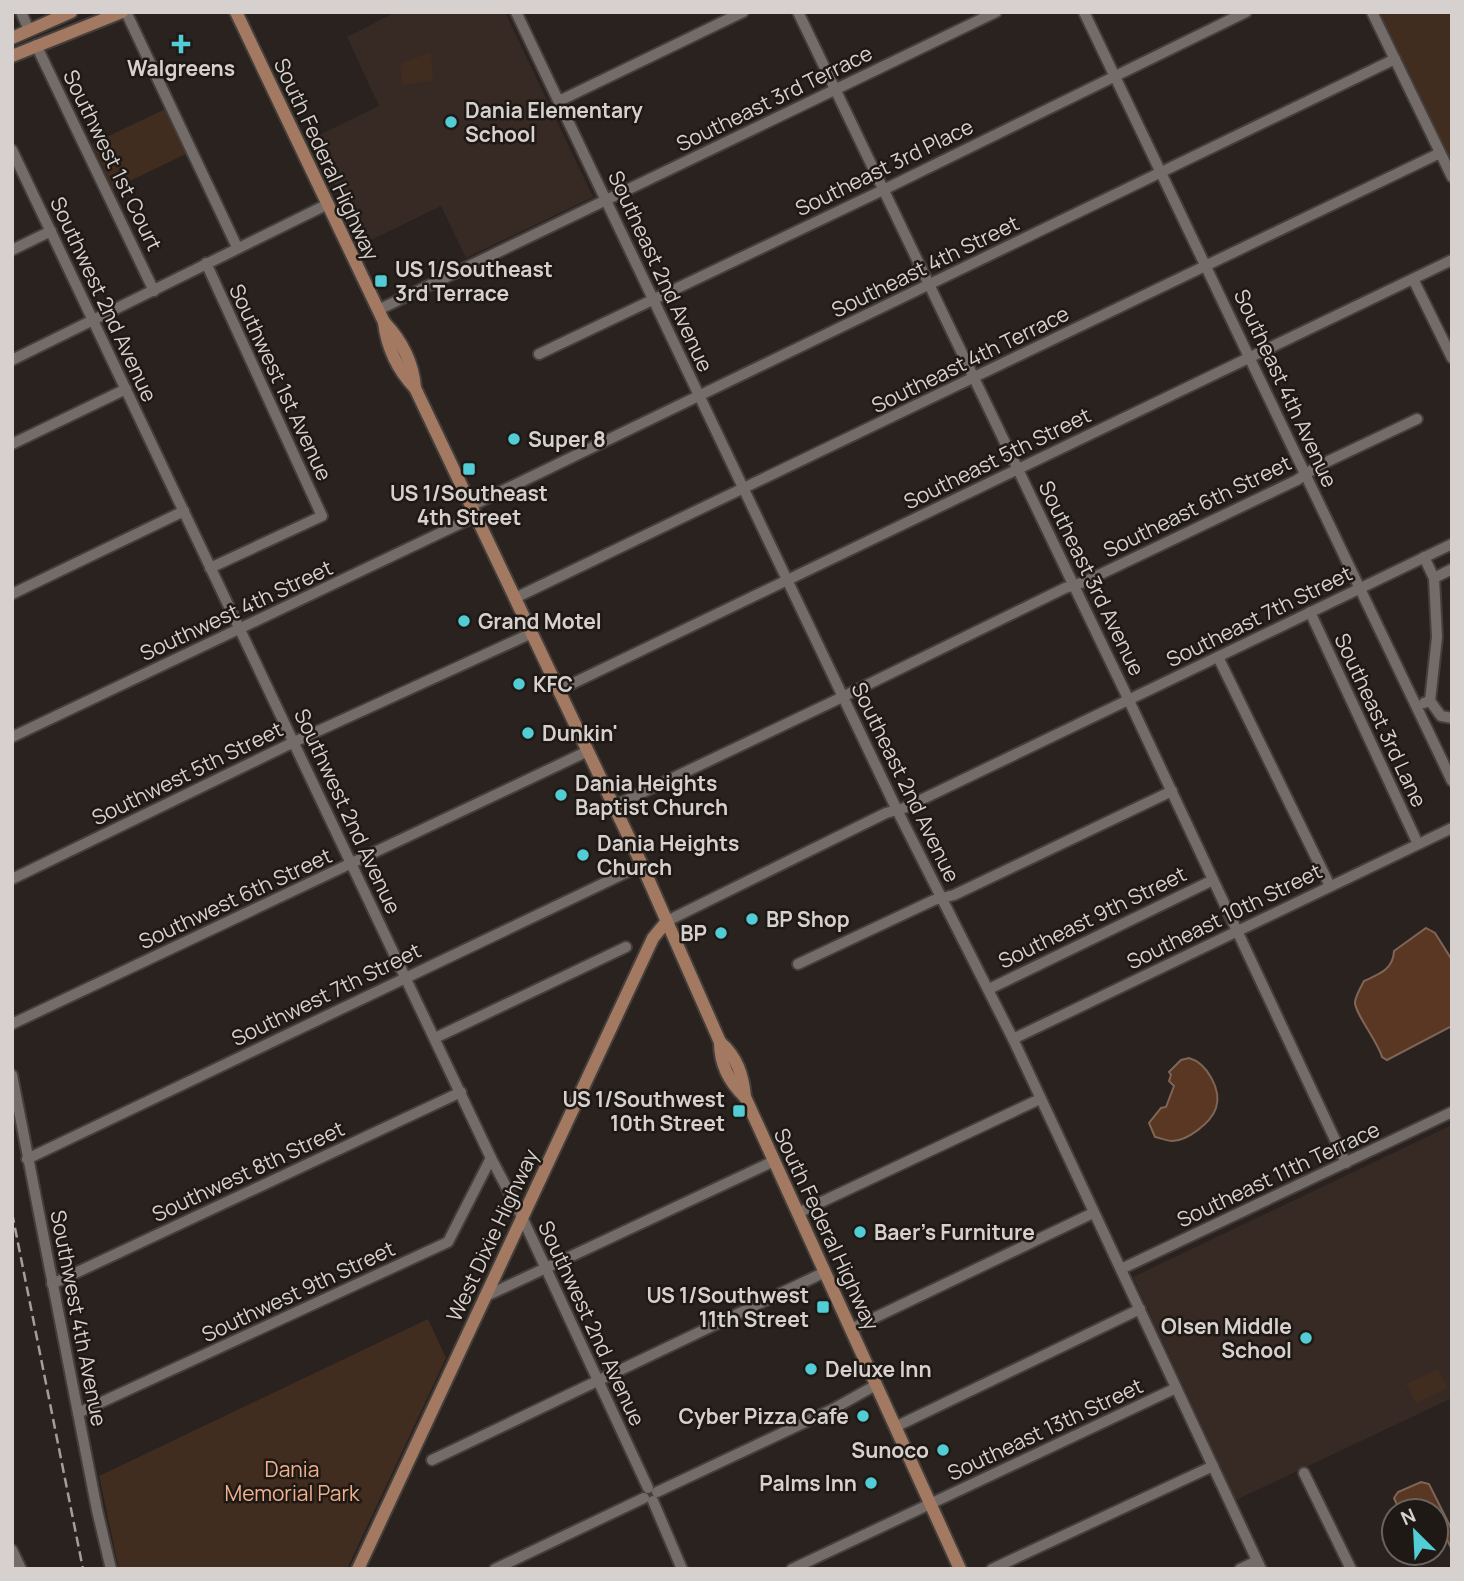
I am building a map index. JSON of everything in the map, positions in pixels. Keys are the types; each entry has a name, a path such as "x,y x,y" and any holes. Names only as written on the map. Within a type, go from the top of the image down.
{"main road":[{"path":"12,38 71,12"},
{"path":"12,56 124,12"},
{"name":"South Federal Highway","path":"236,12 381,316 397,335 414,369 415,388 642,864 720,1042 720,1058 733,1086 745,1097 960,1569"},
{"name":"West Dixie Highway","path":"358,1569 653,938 667,921"}],"street":[{"path":"21,12 29,30"},
{"path":"124,12 237,247"},
{"name":"Southeast 2nd Avenue","path":"516,12 897,810 989,989 1259,1565"},
{"path":"559,101 743,12"},
{"name":"Southeast 3rd Avenue","path":"798,12 1129,700 1346,1163"},
{"name":"Southeast 3rd Terrace","path":"381,316 606,201 996,12"},
{"name":"Southeast 4th Avenue","path":"1084,12 1452,781"},
{"name":"Southeast 3rd Place","path":"538,354 883,190 1246,12"},
{"path":"1372,12 1452,177"},
{"name":"Southwest 1st Court","path":"36,46 154,291"},
{"name":"Southeast 4th Street","path":"473,511 699,396 1395,59"},
{"name":"Southwest 2nd Avenue","path":"12,150 491,1158 522,1217 682,1569"},
{"name":"Southeast 4th Terrace","path":"515,598 1440,153"},
{"path":"12,360 237,247 328,205"},
{"path":"12,250 51,231"},
{"name":"Southeast 5th Street","path":"559,690 1452,260"},
{"name":"Southwest 1st Avenue","path":"206,263 322,516 210,568"},
{"path":"1413,279 1452,358"},
{"path":"12,444 126,389"},
{"name":"Southeast 6th Street","path":"614,806 1084,582 1417,419"},
{"path":"12,594 184,511"},
{"name":"Southwest 4th Street","path":"12,737 240,630 473,511"},
{"name":"Southeast 7th Street","path":"667,921 886,813 1129,700 1452,544"},
{"path":"1424,557 1434,578 1437,637 1430,701 1441,716 1452,718"},
{"path":"1434,578 1452,569"},
{"name":"Southeast 3rd Lane","path":"1310,612 1418,844"},
{"name":"Southwest 5th Street","path":"12,879 294,742 531,633"},
{"path":"1219,657 1330,886"},
{"path":"1416,707 1430,701"},
{"name":"Southwest 6th Street","path":"12,1024 587,751"},
{"path":"798,964 942,898 954,895 1171,791"},
{"name":"Southeast 10th Street","path":"1013,1040 1452,828"},
{"name":"Southwest 7th Street","path":"27,1158 642,864"},
{"name":"Southeast 9th Street","path":"989,989 1213,880"},
{"path":"435,1038 626,948"},
{"name":"Southwest 4th Avenue","path":"12,1075 111,1569"},
{"name":"Southwest 8th Street","path":"52,1284 461,1092"},
{"path":"798,1213 1040,1099"},
{"name":"Southeast 11th Terrace","path":"1121,1269 1452,1112"},
{"name":"Southwest 9th Street","path":"78,1413 448,1242 491,1158"},
{"path":"484,1297 774,1161"},
{"path":"851,1329 1093,1213"},
{"path":"432,1460 825,1272"},
{"path":"895,1427 1140,1309"},
{"path":"495,1569 833,1409 876,1385"},
{"name":"Southeast 13th Street","path":"792,1569 1176,1388"},
{"path":"992,1569 1213,1466"},
{"path":"1304,1473 1351,1569"},
{"path":"12,1550 18,1567"},
{"path":"1240,1569 1259,1565"}],"shaded area":[{"name":"Dania Elementary School","path":"396,12 505,12 593,197 466,258 441,206 363,244 313,138 379,106 347,37"},
{"path":"1426,928 1435,933 1452,960 1452,1026 1387,1060 1382,1057 1358,1013 1355,1002 1364,981 1388,967 1394,951"},
{"path":"1189,1058 1202,1065 1212,1078 1217,1093 1216,1108 1204,1125 1191,1135 1172,1141 1155,1137 1149,1123 1161,1108 1166,1107 1174,1086 1169,1081 1169,1072 1181,1060"},
{"name":"Olsen Middle School","path":"1452,1125 1452,1398 1236,1500 1133,1277"},
{"path":"1421,1482 1429,1484 1436,1497 1395,1497 1398,1492"},
{"path":"1450,1526 1452,1530 1452,1550 1450,1546"}],"green space":[{"path":"1378,12 1452,12 1452,164"},
{"path":"431,52 433,80 403,85 400,64"},
{"path":"165,109 186,154 113,189 92,144"},
{"name":"Dania Memorial Park","path":"428,1319 446,1358 347,1569 119,1569 99,1476"},
{"path":"1438,1369 1447,1388 1416,1403 1406,1384"}],"railway":[{"path":"12,1213 83,1569"}],"place":[{"name":"Walgreens","path":"181,44"},
{"name":"Dania Elementary School","path":"451,122"},
{"name":"US 1/Southeast 3rd Terrace","path":"381,281"},
{"name":"Super 8","path":"514,439"},
{"name":"US 1/Southeast 4th Street","path":"469,469"},
{"name":"Grand Motel","path":"464,621"},
{"name":"KFC","path":"519,684"},
{"name":"Dunkin'","path":"528,733"},
{"name":"Dania Heights Baptist Church","path":"561,795"},
{"name":"Dania Heights Church","path":"583,855"},
{"name":"BP Shop","path":"752,919"},
{"name":"BP","path":"721,933"},
{"name":"US 1/Southwest 10th Street","path":"739,1111"},
{"name":"Baer's Furniture","path":"860,1232"},
{"name":"US 1/Southwest 11th Street","path":"823,1307"},
{"name":"Olsen Middle School","path":"1306,1338"},
{"name":"Deluxe Inn","path":"811,1369"},
{"name":"Cyber Pizza Cafe","path":"863,1416"},
{"name":"Sunoco","path":"943,1450"},
{"name":"Palms Inn","path":"871,1483"}]}
